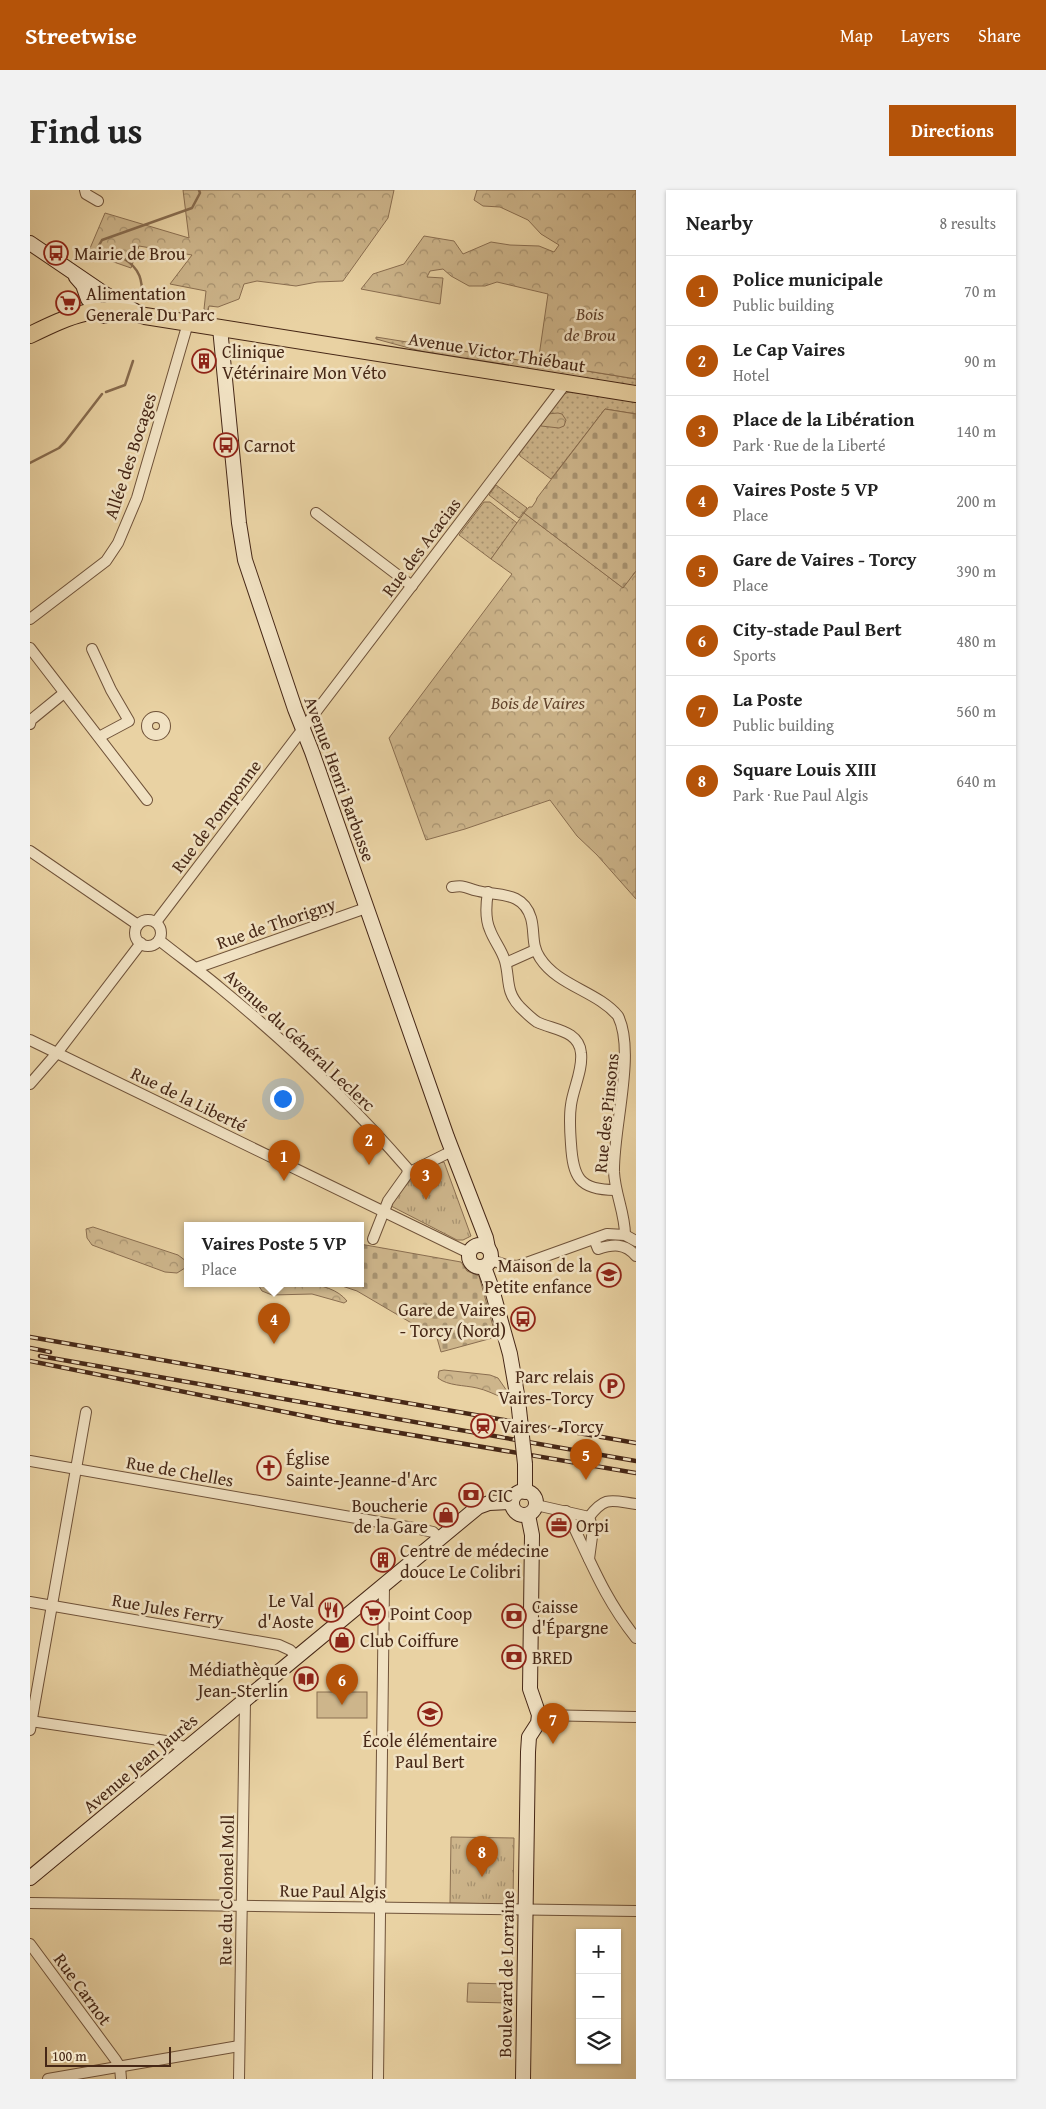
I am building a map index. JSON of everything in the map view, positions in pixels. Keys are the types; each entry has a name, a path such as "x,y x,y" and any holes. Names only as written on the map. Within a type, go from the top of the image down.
{"main road":[{"path":"30,244 105,294 145,316"},
{"path":"75,274 83,285 93,310 105,300 105,294"},
{"name":"Avenue Victor Thiébaut","path":"30,344 52,332 90,319 93,310"},
{"name":"Avenue Victor Thiébaut","path":"30,334 93,310 126,311 188,323 636,394"},
{"name":"Avenue Henri Barbusse","path":"220,328 245,560 303,730 481,1228 481,1255"},
{"path":"481,1255 510,1354 518,1400 525,1464 525,1492"},
{"path":"532,1510 518,1513 513,1508 512,1502 517,1494 525,1492 533,1495 530,1689 539,1715"},
{"name":"Avenue Jean Jaurès","path":"30,1878 484,1504 501,1501 512,1502"},
{"name":"Boulevard de Lorraine","path":"523,2079 528,1740 538,1723 539,1715"}],"street":[{"path":"84,190 86,194 98,201"},
{"name":"Allée des Bocages","path":"30,619 106,561 113,553 137,498 188,323"},
{"name":"Rue des Acacias","path":"303,730 566,383"},
{"path":"316,513 412,586"},
{"path":"30,648 147,800"},
{"path":"92,649 111,690 129,721"},
{"path":"30,724 31,720 64,693"},
{"path":"99,737 129,721 147,724"},
{"name":"Rue de Pomponne","path":"156,922 303,730"},
{"path":"30,851 138,925"},
{"path":"452,887 463,886 476,891 510,896 524,906 531,918 535,950 506,963"},
{"path":"488,892 487,917 489,929 506,963 508,987 521,1008 538,1022 569,1034 578,1044 581,1053 569,1123 572,1165 578,1178 591,1188 615,1190"},
{"name":"Rue de Thorigny","path":"196,968 366,908"},
{"path":"144,920 156,922 161,930 159,940 151,945 141,943 135,933 138,925 144,920"},
{"name":"Avenue du Général Leclerc","path":"159,940 260,1021 319,1075 402,1162 408,1172"},
{"path":"30,1084 57,1053 141,943"},
{"name":"Rue des Pinsons","path":"535,950 539,958 553,973 602,1002 619,1017 628,1041 633,1069 615,1153 615,1190 625,1222 625,1235"},
{"name":"Rue de la Liberté","path":"30,1040 383,1211 506,1266 518,1266 596,1244"},
{"path":"373,1239 383,1211 408,1172 452,1151"},
{"path":"596,1244 607,1234 625,1235 636,1241"},
{"path":"596,1244 616,1245 628,1249 636,1256"},
{"path":"86,1412 30,1724 166,1741 187,1748"},
{"name":"Rue de Chelles","path":"30,1461 419,1529 433,1532 440,1539"},
{"path":"589,1517 606,1501 636,1504"},
{"path":"532,1510 566,1511 589,1517"},
{"path":"566,1511 609,1601 636,1638"},
{"path":"589,1517 593,1530 589,1560"},
{"path":"378,2079 384,1586"},
{"name":"Rue Jules Ferry","path":"30,1602 279,1646 290,1650 297,1657"},
{"name":"Rue du Colonel Moll","path":"239,2079 245,1701"},
{"path":"539,1715 636,1717"},
{"name":"Rue Paul Algis","path":"30,1904 636,1911"},
{"name":"Rue Carnot","path":"30,1944 120,2067"},
{"path":"48,2079 239,2046"},
{"path":"120,2067 121,2079"}],"green space":[{"path":"183,190 394,190 388,218 343,281 317,282 296,286 257,281 244,284 239,299 218,307 209,306 208,311 204,309 206,291 170,284 192,255 139,246 131,268 88,253 105,213 189,238"},
{"name":"Bois de Brou","path":"477,190 636,190 636,379 538,363 548,294 497,282 485,286 469,286 443,269 430,271 427,277 443,278 440,304 361,289 373,274 404,264 424,236 454,241 463,254 491,242 539,246 554,252 559,245 541,234 528,220 500,207 483,206 474,200"},
{"path":"376,337 636,379 636,388 431,354 376,339"},
{"path":"569,392 636,400 636,414 605,409 551,479 520,456 519,451 562,395"},
{"path":"605,409 636,414 636,571 623,588 524,513 529,507 532,507"},
{"path":"547,414 562,414 566,420 564,426 559,428 541,426 540,424"},
{"path":"496,485 527,508 519,518 489,495"},
{"path":"484,502 490,502 517,523 491,559 459,535"},
{"name":"Bois de Vaires","path":"524,513 622,587 636,571 636,899 597,855 577,836 550,800 465,829 426,840 389,738 512,574 491,559"},
{"path":"444,1162 471,1236 463,1240 457,1240 391,1206 400,1192 413,1178 421,1172"},
{"path":"93,1227 178,1255 184,1260 184,1269 177,1273 165,1272 92,1245 87,1238 86,1229"},
{"path":"364,1245 461,1262 467,1271 479,1276 496,1337 441,1352 437,1338 357,1291 345,1287 364,1287"},
{"path":"260,1287 325,1287 339,1294 347,1301 344,1303 312,1294 272,1295 262,1291"},
{"path":"439,1371 490,1375 498,1378 509,1394 503,1398 480,1389 446,1383 438,1378"},
{"path":"317,1692 367,1692 367,1718 317,1718"},
{"path":"451,1837 514,1838 513,1901 509,1904 450,1903"},
{"path":"468,1983 509,1984 508,2003 467,2002"}],"waterway":[{"path":"143,300 141,281 134,266 117,254 105,252 98,247 102,240 192,208 200,193 199,190"},
{"path":"106,392 125,385 133,361"},
{"path":"30,463 59,448 102,394"}],"railway":[{"path":"30,1337 636,1443"},
{"path":"30,1348 50,1352"},
{"path":"40,1356 636,1461"},
{"path":"30,1361 335,1422 636,1473"}],"place":[{"name":"Mairie de Brou","path":"56,253"},
{"name":"Alimentation Generale Du Parc","path":"68,303"},
{"name":"Clinique Vétérinaire Mon Véto","path":"204,361"},
{"name":"Carnot","path":"226,445"},
{"name":"Le Cap Vaires","path":"369,1165"},
{"name":"Police municipale","path":"284,1181"},
{"name":"Place de la Libération","path":"426,1200"},
{"name":"Maison de la Petite enfance","path":"609,1275"},
{"name":"Gare de Vaires - Torcy (Nord)","path":"523,1319"},
{"name":"Vaires Poste 5 VP","path":"274,1344"},
{"name":"Parc relais Vaires-Torcy","path":"612,1386"},
{"name":"Vaires - Torcy","path":"483,1426"},
{"name":"Église Sainte-Jeanne-d'Arc","path":"269,1468"},
{"name":"Gare de Vaires - Torcy","path":"586,1480"},
{"name":"CIC","path":"471,1495"},
{"name":"Boucherie de la Gare","path":"446,1515"},
{"name":"Orpi","path":"559,1525"},
{"name":"Centre de médecine douce Le Colibri","path":"383,1560"},
{"name":"Le Val d'Aoste","path":"331,1610"},
{"name":"Point Coop","path":"373,1613"},
{"name":"Caisse d'Épargne","path":"514,1616"},
{"name":"Club Coiffure","path":"342,1640"},
{"name":"BRED","path":"514,1657"},
{"name":"Médiathèque Jean-Sterlin","path":"306,1679"},
{"name":"City-stade Paul Bert","path":"342,1705"},
{"name":"École élémentaire Paul Bert","path":"430,1714"},
{"name":"La Poste","path":"553,1744"},
{"name":"Square Louis XIII","path":"482,1877"}]}
